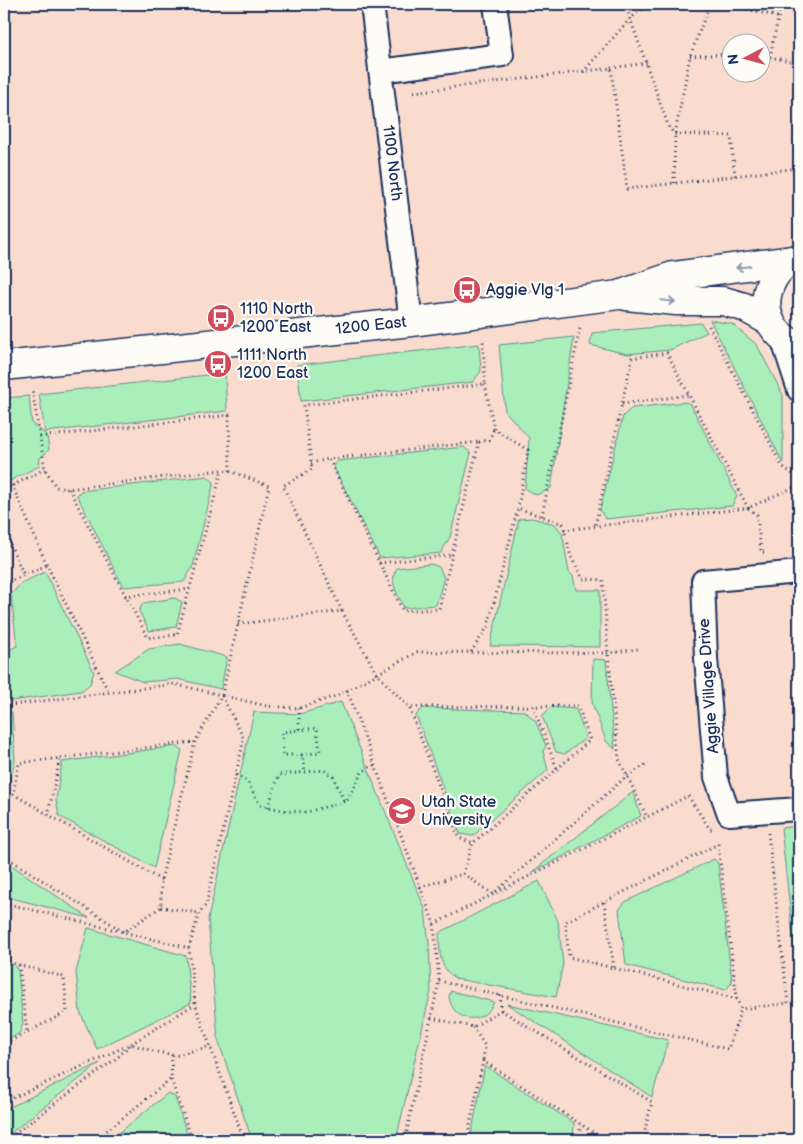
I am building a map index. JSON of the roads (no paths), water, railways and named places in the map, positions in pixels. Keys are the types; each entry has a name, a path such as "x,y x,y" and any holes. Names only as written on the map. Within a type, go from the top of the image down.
{"main road":[{"name":"1200 East","path":"4,366 411,322 619,295 673,276 795,260"},
{"name":"1200 East","path":"784,335 766,304 768,288 773,277 782,266 795,260"},
{"name":"1200 East","path":"619,295 676,302 723,301 744,307 784,335"}],"street":[{"name":"1100 North","path":"372,4 411,322"},
{"path":"380,71 502,55 495,4"},
{"path":"784,335 799,390"},
{"name":"Aggie Village Drive","path":"799,572 703,581 706,658 716,777 729,814 799,809"}],"place":[{"name":"Aggie Vlg 1","path":"467,290"},
{"name":"1110 North 1200 East","path":"221,318"},
{"name":"1111 North 1200 East","path":"218,364"},
{"name":"Utah State University","path":"402,811"}]}
